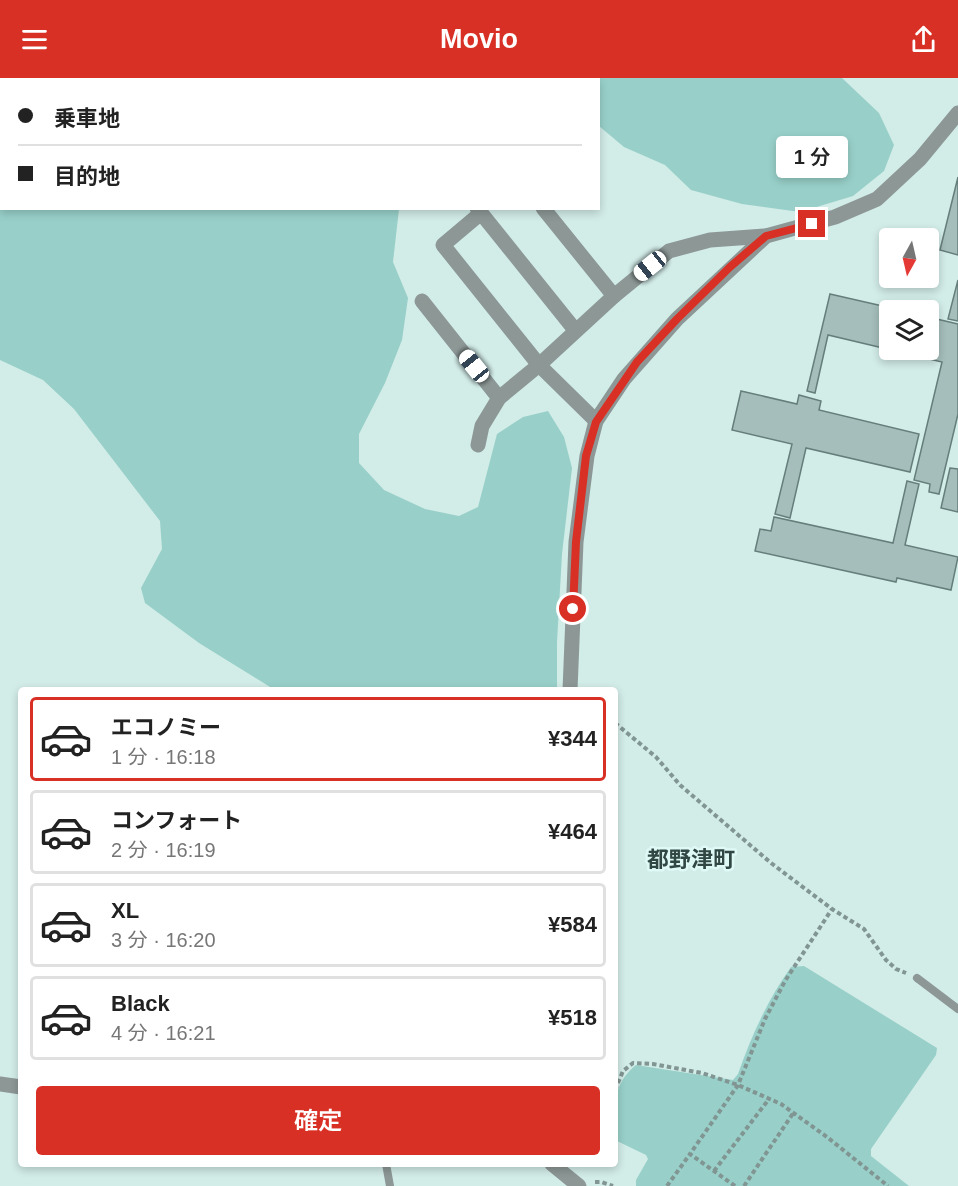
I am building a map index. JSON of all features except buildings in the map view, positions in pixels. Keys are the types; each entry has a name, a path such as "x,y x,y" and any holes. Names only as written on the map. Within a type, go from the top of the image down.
{"street":[{"path":"478,445 482,426 499,398 539,365 614,296 669,251 710,240 766,236 835,217 878,199 920,159 958,113"},
{"path":"545,210 614,296"},
{"path":"575,330 479,211 443,245 539,365 596,422"},
{"path":"570,687 576,542 586,456 596,422 637,362 677,319 766,236"},
{"path":"422,301 499,398"},
{"path":"0,1084 18,1087"},
{"path":"556,1167 579,1186"}],"lane":[{"path":"917,978 958,1008"},
{"path":"387,1167 390,1186"}],"path":[{"path":"618,726 656,758 680,785 771,862 832,909 864,929 886,960 896,969 917,978"},
{"path":"667,1186 738,1085 765,1019 785,981 832,909"},
{"path":"618,1083 623,1071 633,1063 676,1067 738,1085 794,1112 888,1186"},
{"path":"714,1172 769,1099"},
{"path":"744,1186 794,1112"},
{"path":"690,1154 735,1186"}],"shaded area":[{"path":"600,78 842,78 879,113 894,145 884,171 853,196 800,212 742,204 691,190 665,165 624,147 600,127"},
{"path":"0,210 399,210 393,262 408,298 402,340 385,383 359,434 359,463 384,490 425,509 459,516 478,507 497,434 523,417 548,411 564,437 572,468 562,554 557,687 270,687 199,643 145,603 141,588 162,549 160,521 74,409 43,380 0,360"},
{"path":"804,966 937,1048 936,1055 871,1149 871,1156 909,1186 636,1186 636,1180 648,1159 646,1155 618,1141 618,1090 628,1073 636,1065 733,1080 738,1074 761,1019 791,967"}],"district":[{"name":"都野津町","path":"691,859"}],"route":[{"path":"573,609 576,542 586,456 596,422 637,362 730,267 766,236 812,224"}]}
